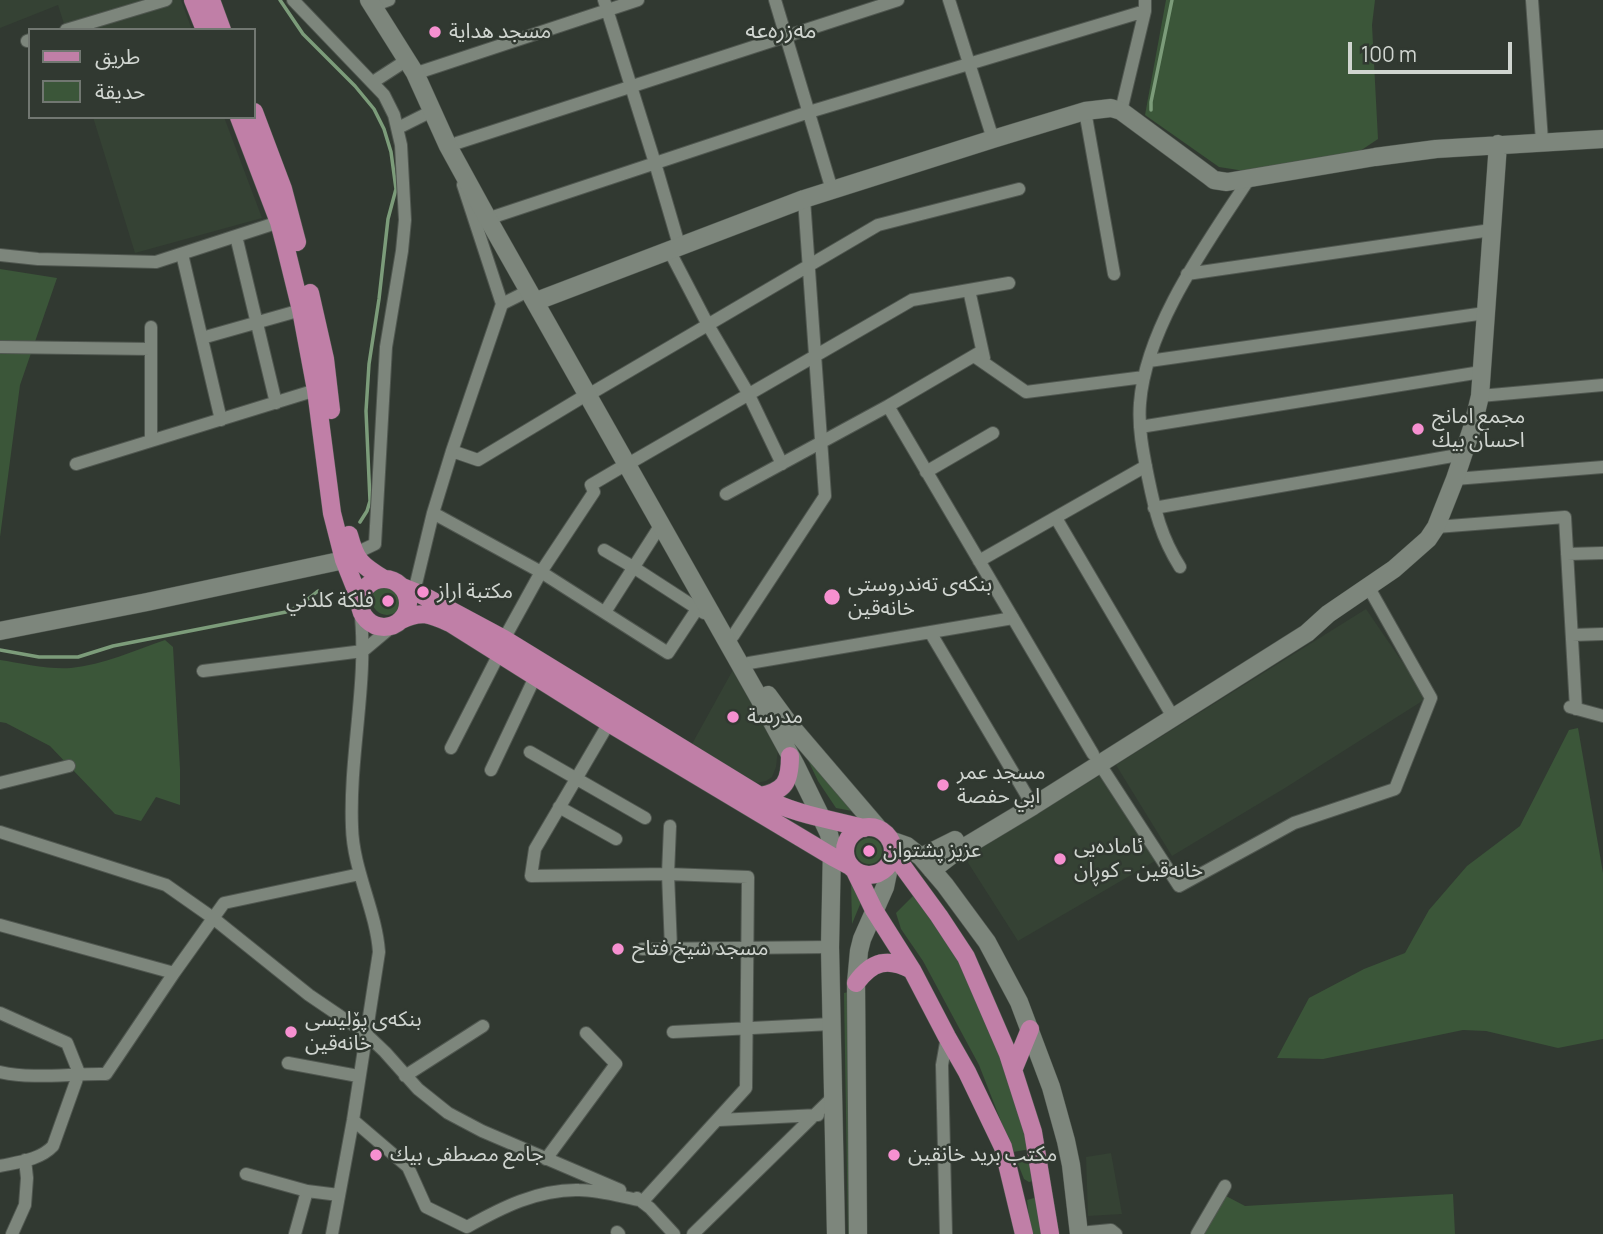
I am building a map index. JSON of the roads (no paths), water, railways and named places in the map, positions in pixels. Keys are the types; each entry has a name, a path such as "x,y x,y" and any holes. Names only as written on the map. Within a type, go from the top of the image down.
{"main road":[{"path":"193,0 204,28"},
{"path":"211,0 221,28"},
{"path":"256,117 283,188 325,359 343,516 360,603 367,620 372,624 387,627 404,606"},
{"path":"240,119 279,222 301,310 316,390 332,513 349,557 384,579"},
{"path":"360,603 366,587 371,582 391,579 411,615 429,614 501,646 863,874 878,874 885,869 883,843"},
{"path":"404,606 501,646 535,677 613,716 779,807 822,819 883,843"},
{"path":"760,796 780,790 785,784 790,769 790,756"},
{"path":"1024,1234 1003,1147 967,1072 912,971 874,910 845,851 851,836 857,831 883,843 939,916 966,957 1014,1068 1034,1132 1049,1234"},
{"path":"856,983 864,972 887,962 900,964 912,971"},
{"path":"1014,1068 1030,1029"}],"street":[{"path":"72,28 166,0"},
{"path":"0,631 160,600 349,557 375,544 386,347 405,220 404,172 398,128 390,104 373,82 328,39 293,0"},
{"path":"423,71 605,5 638,0"},
{"path":"775,0 832,190"},
{"path":"455,148 632,86 898,0"},
{"path":"949,0 993,139"},
{"path":"1532,0 1542,141"},
{"path":"379,1 432,111 496,216 535,295"},
{"path":"203,671 363,651 404,606 452,451 502,304 455,148 423,71 379,1"},
{"path":"605,5 655,163 674,248 708,325 748,393 782,464"},
{"path":"496,216 809,112 1145,6"},
{"path":"1121,111 1145,6"},
{"path":"373,82 407,60"},
{"path":"502,304 674,248 804,199 1085,111 1111,108 1121,111 1214,180 1227,182 1436,149 1603,139"},
{"path":"398,128 432,111"},
{"path":"1085,111 1114,274"},
{"path":"927,864 946,846 1030,800 1170,713 1302,624 1328,614 1368,588 1424,544 1436,527 1455,479 1480,396 1498,144"},
{"path":"455,148 590,393 768,695 883,843 885,887 862,939 856,983 858,1234"},
{"path":"1180,567 1164,539 1154,508 1146,467 1140,427 1144,377 1159,333 1187,274 1249,179"},
{"path":"452,451 478,460 878,225 1018,189"},
{"path":"733,636 825,496 804,199"},
{"path":"0,255 156,262 279,222"},
{"path":"1187,274 1491,230"},
{"path":"236,236 276,403"},
{"path":"182,254 220,420"},
{"path":"451,748 541,572 594,492 591,485 912,300 1009,283"},
{"path":"969,290 981,357 1026,392 1144,377"},
{"path":"202,338 301,310"},
{"path":"1149,361 1485,313"},
{"path":"151,327 151,441"},
{"path":"0,347 151,349"},
{"path":"726,494 981,357"},
{"path":"1140,427 1481,372"},
{"path":"1480,396 1603,385"},
{"path":"76,464 316,390"},
{"path":"888,406 1096,759 1180,886 1294,823 1395,789 1431,698 1368,588"},
{"path":"926,472 993,433"},
{"path":"1154,508 1464,454"},
{"path":"630,462 700,605 713,619 790,756 831,841 832,1106 836,1234"},
{"path":"979,561 1146,467"},
{"path":"1455,479 1603,467"},
{"path":"433,513 541,572 668,653 700,605"},
{"path":"1436,527 1565,517 1572,635 1572,708 1603,716"},
{"path":"1056,518 1170,713"},
{"path":"605,612 660,526"},
{"path":"604,551 700,605"},
{"path":"1567,554 1603,553"},
{"path":"332,1234 379,953 378,932 360,874 352,830 352,789 363,651 360,603"},
{"path":"749,663 1013,618"},
{"path":"930,632 1030,800"},
{"path":"1572,635 1603,634"},
{"path":"491,770 535,677"},
{"path":"613,716 535,849 531,876 668,874 748,877 747,1088 643,1202"},
{"path":"530,752 645,818"},
{"path":"0,783 69,766"},
{"path":"559,807 617,838"},
{"path":"670,826 668,874 671,948"},
{"path":"0,832 166,885 213,918 291,981 365,1033 433,1102 457,1118 634,1196 674,1234"},
{"path":"883,843 907,846 927,864 987,943 1019,1002 1051,1087 1071,1165 1079,1233 1111,1230 1116,1234"},
{"path":"0,1072 17,1076 106,1074 224,903 360,874"},
{"path":"0,925 174,973"},
{"path":"642,949 831,947"},
{"path":"0,1013 66,1043 79,1073 53,1146 48,1151 25,1160 0,1166"},
{"path":"673,1032 831,1024"},
{"path":"405,1076 483,1026"},
{"path":"546,1159 616,1064 586,1033"},
{"path":"946,1234 942,1065 947,1037"},
{"path":"288,1063 358,1076"},
{"path":"737,1099 737,1119"},
{"path":"693,1234 814,1115 832,1106"},
{"path":"719,1119 814,1115"},
{"path":"353,1120 408,1167 426,1207 467,1227 499,1209 556,1191 578,1189 643,1202"},
{"path":"12,1234 25,1205 25,1160"},
{"path":"246,1174 307,1191 339,1195"},
{"path":"1197,1234 1225,1186"},
{"path":"295,1234 307,1191"}],"waterway":[{"path":"280,0 303,34 374,109 391,152 396,189 388,219 369,364 366,411 370,501 360,522"},
{"path":"1151,110 1172,0"},
{"path":"0,650 39,657 78,657 113,646 286,612 299,606 318,591"}],"place":[{"name":"مسجد هداية","path":"435,32"},
{"name":"مجمع امانج احسان بيك","path":"1418,429"},
{"name":"مكتبة اراز","path":"423,592"},
{"name":"بنکەی تەندروستی خانەقین","path":"832,597"},
{"name":"فلكة كلدني","path":"388,601"},
{"name":"مدرسة","path":"733,717"},
{"name":"مسجد عمر ابي حفصة","path":"943,785"},
{"name":"عزيز پشتوان","path":"869,851"},
{"name":"ئامادەیی خانەقین - کوڕان","path":"1060,859"},
{"name":"مسجد شيخ فتاح","path":"618,949"},
{"name":"بنکەی پۆلیسی خانەقین","path":"291,1032"},
{"name":"جامع مصطفى بيك","path":"376,1155"},
{"name":"مكتب بريد خانقين","path":"894,1155"}],"district":[{"name":"مەزرەعە","path":"781,32"}]}
